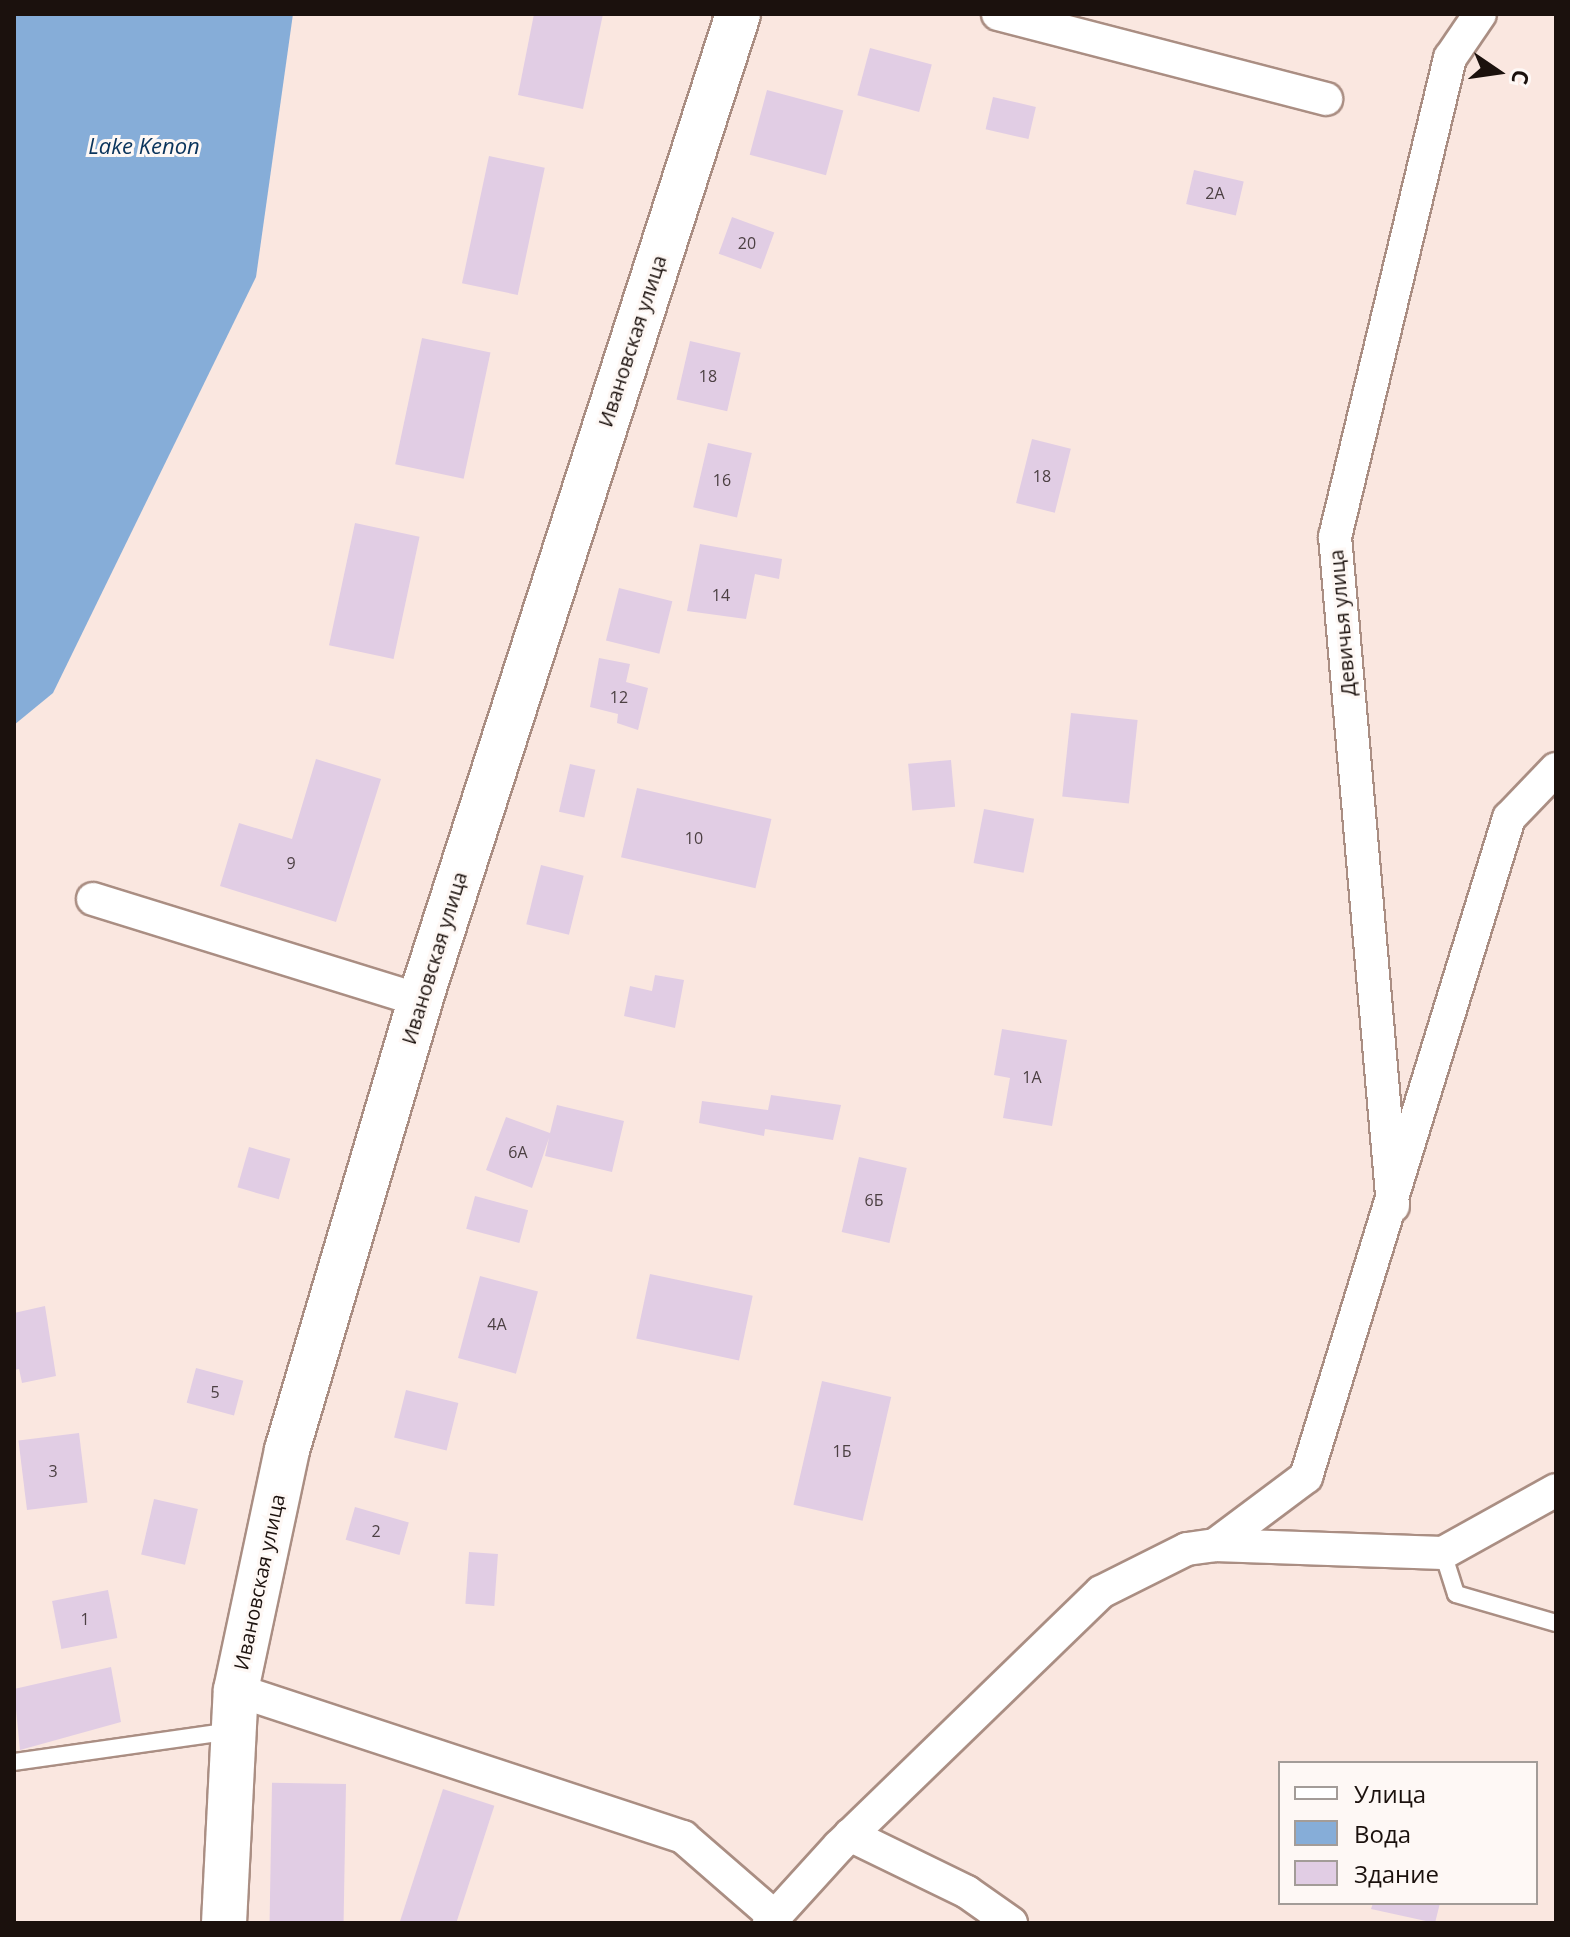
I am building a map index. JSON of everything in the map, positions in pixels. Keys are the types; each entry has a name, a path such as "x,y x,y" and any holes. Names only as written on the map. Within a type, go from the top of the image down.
{"main road":[{"name":"Ивановская улица","path":"224,1923 234,1710 287,1450 420,1000 738,14"}],"street":[{"path":"998,14 1326,99"},
{"name":"Девичья улица","path":"1393,1206 1335,537 1450,58 1480,14"},
{"path":"1215,1545 1306,1477 1393,1206 1509,818 1556,769"},
{"path":"93,899 420,1000"},
{"path":"234,1710 683,1837 771,1919 850,1835 1101,1592 1187,1549 1215,1545 1443,1553 1556,1490"},
{"path":"850,1835 967,1892 1011,1923"}],"lane":[{"path":"1443,1553 1456,1594 1556,1623"},
{"path":"14,1762 234,1710"},
{"path":"967,1892 981,1923"}],"water":[{"name":"Lake Kenon","path":"14,14 293,14 256,277 53,693 14,725"}],"building":[{"path":"534,14 603,14 583,109 518,95"},
{"path":"870,48 932,65 919,112 857,95"},
{"path":"767,90 843,110 826,175 750,155"},
{"path":"993,97 1036,107 1028,139 986,129"},
{"path":"489,156 545,168 518,295 462,283"},
{"path":"1194,170 1244,181 1236,216 1186,204"},
{"path":"732,217 774,232 761,269 719,254"},
{"path":"422,338 490,353 464,479 395,464"},
{"path":"690,341 741,353 727,411 677,399"},
{"path":"1032,439 1071,449 1055,513 1016,503"},
{"path":"708,443 752,453 737,517 693,507"},
{"path":"355,523 420,537 394,659 329,645"},
{"path":"700,544 782,559 779,579 755,574 746,619 687,611"},
{"path":"619,588 672,601 659,654 606,640"},
{"path":"599,658 630,664 626,682 648,688 638,730 617,723 618,714 590,707"},
{"path":"1071,713 1138,720 1129,804 1062,797"},
{"path":"316,759 381,779 336,922 220,886 239,823 292,839"},
{"path":"951,760 955,807 912,811 908,764"},
{"path":"570,764 595,770 584,818 559,812"},
{"path":"637,788 771,819 755,888 621,857"},
{"path":"984,809 1034,819 1024,873 974,863"},
{"path":"541,865 584,876 569,935 526,924"},
{"path":"655,975 684,980 675,1028 624,1016 630,986 652,991"},
{"path":"1002,1029 1067,1040 1052,1126 1003,1118 1010,1078 994,1075"},
{"path":"771,1095 841,1105 833,1140 765,1129 764,1136 699,1123 702,1101 768,1110"},
{"path":"557,1105 624,1121 612,1172 545,1156 549,1138 532,1188 486,1170 506,1117 550,1133"},
{"path":"249,1147 290,1159 279,1199 237,1187"},
{"path":"859,1157 907,1168 889,1243 842,1232"},
{"path":"475,1196 528,1210 519,1243 466,1229"},
{"path":"650,1274 753,1296 739,1360 636,1339"},
{"path":"480,1276 538,1292 516,1374 458,1358"},
{"path":"45,1306 56,1376 22,1383 19,1369 14,1370 14,1313"},
{"path":"196,1368 243,1381 234,1415 187,1403"},
{"path":"822,1381 891,1397 863,1521 793,1505"},
{"path":"406,1390 458,1403 447,1451 394,1438"},
{"path":"79,1433 88,1502 27,1510 18,1440"},
{"path":"154,1499 198,1509 185,1565 141,1555"},
{"path":"355,1507 409,1522 399,1555 346,1540"},
{"path":"469,1552 498,1554 494,1606 465,1604"},
{"path":"108,1590 117,1638 61,1649 52,1601"},
{"path":"111,1667 121,1722 20,1750 14,1689"},
{"path":"272,1783 346,1784 344,1923 270,1922"},
{"path":"443,1789 494,1806 456,1923 399,1923"},
{"path":"1372,1905 1440,1905 1435,1923 1371,1909"}]}
